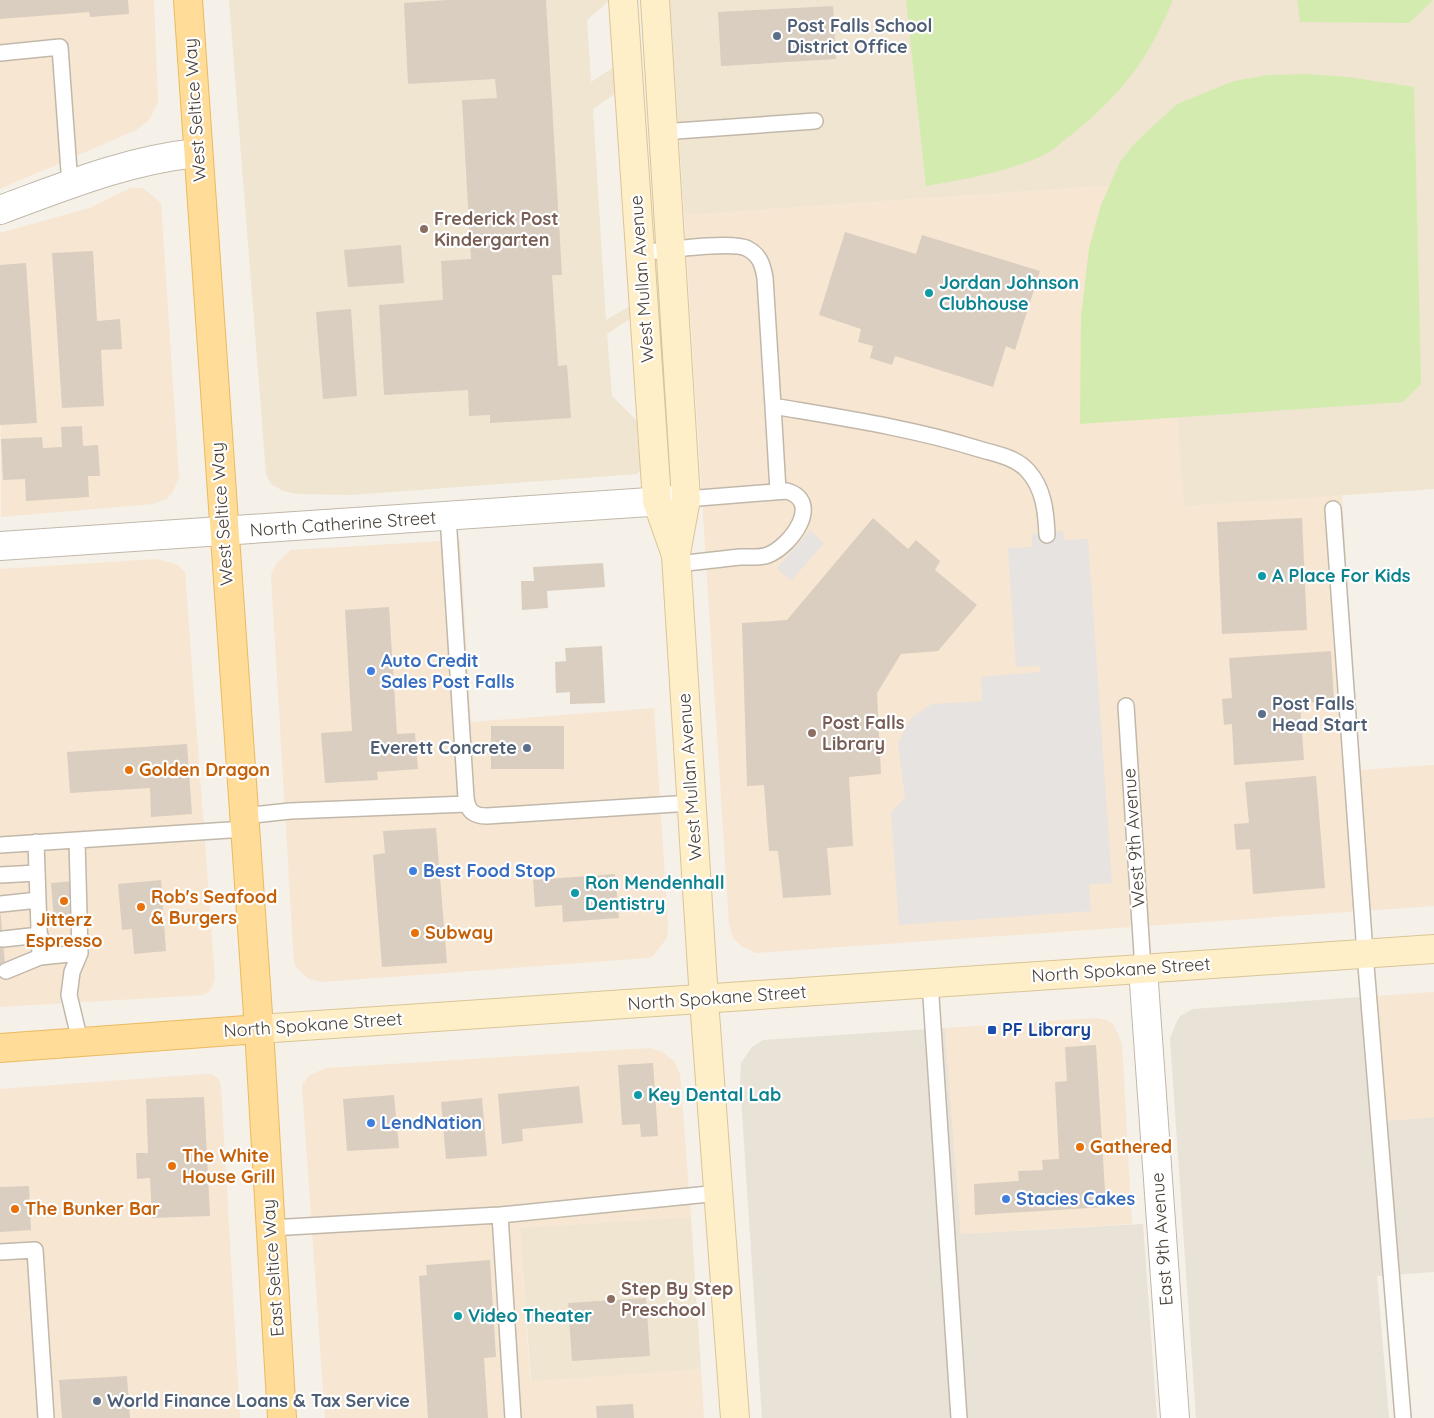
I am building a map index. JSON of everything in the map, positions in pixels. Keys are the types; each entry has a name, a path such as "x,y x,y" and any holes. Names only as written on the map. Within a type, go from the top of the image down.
{"main road":[{"name":"West Seltice Way","path":"188,0 259,1029"},
{"name":"North Spokane Street","path":"0,1048 259,1029"},
{"name":"East Seltice Way","path":"259,1029 282,1418"}],"street":[{"name":"West Mullan Avenue","path":"623,0 658,501 676,559"},
{"name":"West Mullan Avenue","path":"655,0 686,499 676,559 704,1000 735,1418"},
{"path":"0,210 136,162 164,156 198,153"},
{"name":"North Catherine Street","path":"0,546 686,499"},
{"name":"North Spokane Street","path":"259,1029 1434,949"},
{"name":"East 9th Avenue","path":"1143,969 1175,1418"}],"lane":[{"path":"0,53 60,47 70,185"},
{"path":"662,132 815,121"},
{"path":"640,253 739,245 756,254 762,264 765,278 778,491"},
{"path":"773,406 927,433 1013,460 1027,470 1038,486 1044,500 1047,535"},
{"path":"676,559 768,555 786,543 803,518 802,501 796,494 778,491 686,499"},
{"path":"1333,509 1365,953 1402,1418"},
{"path":"448,516 467,804 473,814 487,816 691,803"},
{"name":"West 9th Avenue","path":"1126,706 1143,969"},
{"path":"0,845 77,840 244,822 290,811 467,804"},
{"path":"77,840 80,954 72,972 69,995 80,1041"},
{"path":"36,842 40,957"},
{"path":"0,876 37,873"},
{"path":"1,904 38,900"},
{"path":"3,940 40,935"},
{"path":"6,971 40,957 80,954"},
{"path":"930,982 959,1418"},
{"path":"270,1228 500,1215 719,1193"},
{"path":"500,1215 513,1418"},
{"path":"0,1252 35,1250 46,1418"}],"shaded area":[{"path":"0,0 154,0 158,103 149,120 136,130 0,189"},
{"name":"Frederick Post Kindergarten","path":"229,0 610,0 587,20 591,82 614,67 616,93 593,109 606,320 630,306 631,318 607,334 612,396 638,422 640,471 637,474 351,495 297,494 283,491 271,484 266,474"},
{"path":"670,0 1434,0 1434,489 1184,506 1160,182 684,215"},
{"path":"1160,182 1184,506 1342,495 1359,770 1434,765 1434,906 756,953 743,947 733,938 729,924 684,215"},
{"path":"131,188 143,188 161,203 179,477 173,492 166,499 152,504 1,517 0,233 89,208"},
{"path":"810,530 824,543 791,581 777,568"},
{"path":"1063,531 1064,540 1088,539 1112,883 1089,884 1091,911 899,925 891,812 905,798 898,743 911,718 932,704 982,701 981,677 1040,672 1040,666 1016,667 1008,548 1032,547 1032,534"},
{"path":"460,540 471,722 654,708 668,926 667,938 653,956 648,958 321,982 307,978 294,964 271,575 276,564 291,550"},
{"path":"156,559 176,564 185,572 215,980 210,991 203,995 0,1007 0,569"},
{"path":"1434,992 1434,1117 1370,1122 1361,997"},
{"path":"1361,997 1370,1122 1434,1117 1434,1272 1377,1276 1389,1418 1196,1418 1170,1039 1174,1028 1180,1016 1193,1009"},
{"path":"1096,1018 1106,1020 1114,1025 1122,1044 1132,1224 961,1234 945,1028"},
{"path":"945,1028 961,1234 1143,1224 1157,1418 762,1418 740,1082 741,1063 752,1047 763,1040"},
{"path":"651,1048 662,1052 674,1061 680,1074 691,1217 520,1228 530,1380 701,1369 704,1418 325,1418 302,1085 310,1075 326,1068"},
{"path":"211,1074 219,1079 221,1087 240,1418 0,1418 0,1089"},
{"name":"Step By Step Preschool","path":"691,1217 701,1369 531,1381 520,1228"}],"green space":[{"path":"906,0 1173,0 1154,40 1132,75 1089,120 1054,148 1044,155 1015,166 971,178 926,186"},
{"path":"1297,0 1433,0 1409,23 1300,22"},
{"path":"1306,74 1348,77 1414,87 1421,384 1403,402 1080,424 1081,317 1089,248 1101,205 1120,162 1135,143 1177,104 1234,81 1268,75"}],"building":[{"path":"0,0 128,0 129,14 90,17 89,12 0,19"},
{"path":"447,0 546,0 562,275 552,275 558,366 567,365 571,418 490,423 490,415 469,416 468,390 384,395 379,305 443,300 441,261 471,259 462,100 497,98 495,79 408,84 404,3"},
{"name":"Post Falls School District Office","path":"833,6 836,59 721,66 718,12"},
{"name":"Jordan Johnson Clubhouse","path":"845,232 916,254 922,235 1040,271 1015,350 1006,346 993,387 895,356 892,365 870,358 873,346 858,342 861,329 819,315"},
{"path":"401,245 404,283 348,287 344,250"},
{"path":"93,251 97,321 120,319 122,349 101,350 104,406 62,408 52,253"},
{"path":"26,263 37,423 0,425 0,265"},
{"path":"351,309 357,396 323,399 316,312"},
{"path":"82,426 83,446 98,445 100,476 88,476 89,497 26,501 25,479 3,480 1,439 42,437 43,448 62,447 61,427"},
{"name":"Post Falls Library","path":"873,518 908,549 916,540 940,561 935,570 977,605 938,651 901,654 877,693 881,774 849,777 853,846 827,848 831,895 783,898 778,851 769,851 764,785 747,786 742,623 787,620"},
{"name":"A Place For Kids","path":"1302,518 1307,630 1222,634 1217,522"},
{"path":"603,563 605,587 547,591 548,608 522,610 521,581 534,581 533,567"},
{"name":"Auto Credit Sales Post Falls","path":"389,607 397,734 415,733 418,769 377,772 378,780 325,783 321,733 352,731 345,610"},
{"path":"602,646 605,703 570,704 570,692 556,693 555,662 566,661 565,648"},
{"name":"Post Falls Head Start","path":"1331,651 1334,701 1300,703 1304,760 1234,765 1232,724 1224,725 1222,699 1232,698 1229,658"},
{"name":"Everett Concrete","path":"491,726 564,726 564,769 491,769"},
{"name":"Golden Dragon","path":"187,744 192,814 151,817 150,788 70,793 67,752"},
{"path":"1316,776 1325,888 1253,894 1250,849 1236,850 1234,824 1249,823 1245,782"},
{"path":"436,828 447,963 382,967 373,855 385,853 383,831"},
{"name":"Ron Mendenhall Dentistry","path":"615,874 619,918 563,922 562,905 535,907 533,880"},
{"name":"Rob's Seafood & Burgers","path":"161,880 166,951 134,954 132,929 122,930 118,884"},
{"name":"Jitterz Espresso","path":"74,881 77,919 54,921 51,883"},
{"path":"0,907 6,975 0,976"},
{"path":"1096,1045 1106,1207 975,1215 974,1184 1019,1181 1018,1171 1043,1170 1042,1160 1059,1159 1055,1082 1067,1081 1065,1047"},
{"name":"Key Dental Lab","path":"653,1063 658,1136 641,1137 640,1124 622,1125 618,1065"},
{"path":"579,1086 583,1123 522,1129 523,1141 502,1144 498,1094"},
{"name":"LendNation","path":"394,1095 399,1148 347,1151 343,1099"},
{"name":"The White House Grill","path":"204,1097 210,1216 152,1218 150,1178 137,1179 136,1153 148,1153 146,1099"},
{"path":"482,1098 487,1156 446,1159 441,1102"},
{"name":"The Bunker Bar","path":"29,1186 31,1230 0,1232 0,1187"},
{"name":"Video Theater","path":"490,1260 496,1357 484,1358 488,1418 428,1418 419,1276 427,1275 426,1265"},
{"path":"646,1298 650,1356 572,1361 568,1303"},
{"path":"127,1376 130,1418 62,1418 59,1380"},
{"path":"633,1404 634,1418 597,1418 596,1406"}],"place":[{"name":"Post Falls School District Office","path":"777,36"},
{"name":"Frederick Post Kindergarten","path":"424,229"},
{"name":"Jordan Johnson Clubhouse","path":"929,293"},
{"name":"A Place For Kids","path":"1262,576"},
{"name":"Auto Credit Sales Post Falls","path":"371,671"},
{"name":"Post Falls Head Start","path":"1262,714"},
{"name":"Post Falls Library","path":"812,733"},
{"name":"Everett Concrete","path":"527,748"},
{"name":"Golden Dragon","path":"129,770"},
{"name":"Best Food Stop","path":"413,871"},
{"name":"Ron Mendenhall Dentistry","path":"575,893"},
{"name":"Jitterz Espresso","path":"64,901"},
{"name":"Rob's Seafood & Burgers","path":"141,907"},
{"name":"Subway","path":"415,933"},
{"name":"PF Library","path":"992,1030"},
{"name":"Key Dental Lab","path":"638,1095"},
{"name":"LendNation","path":"371,1123"},
{"name":"Gathered","path":"1080,1147"},
{"name":"The White House Grill","path":"172,1166"},
{"name":"Stacies Cakes","path":"1006,1199"},
{"name":"The Bunker Bar","path":"15,1209"},
{"name":"Step By Step Preschool","path":"611,1299"},
{"name":"Video Theater","path":"458,1316"},
{"name":"World Finance Loans & Tax Service","path":"97,1401"}]}
